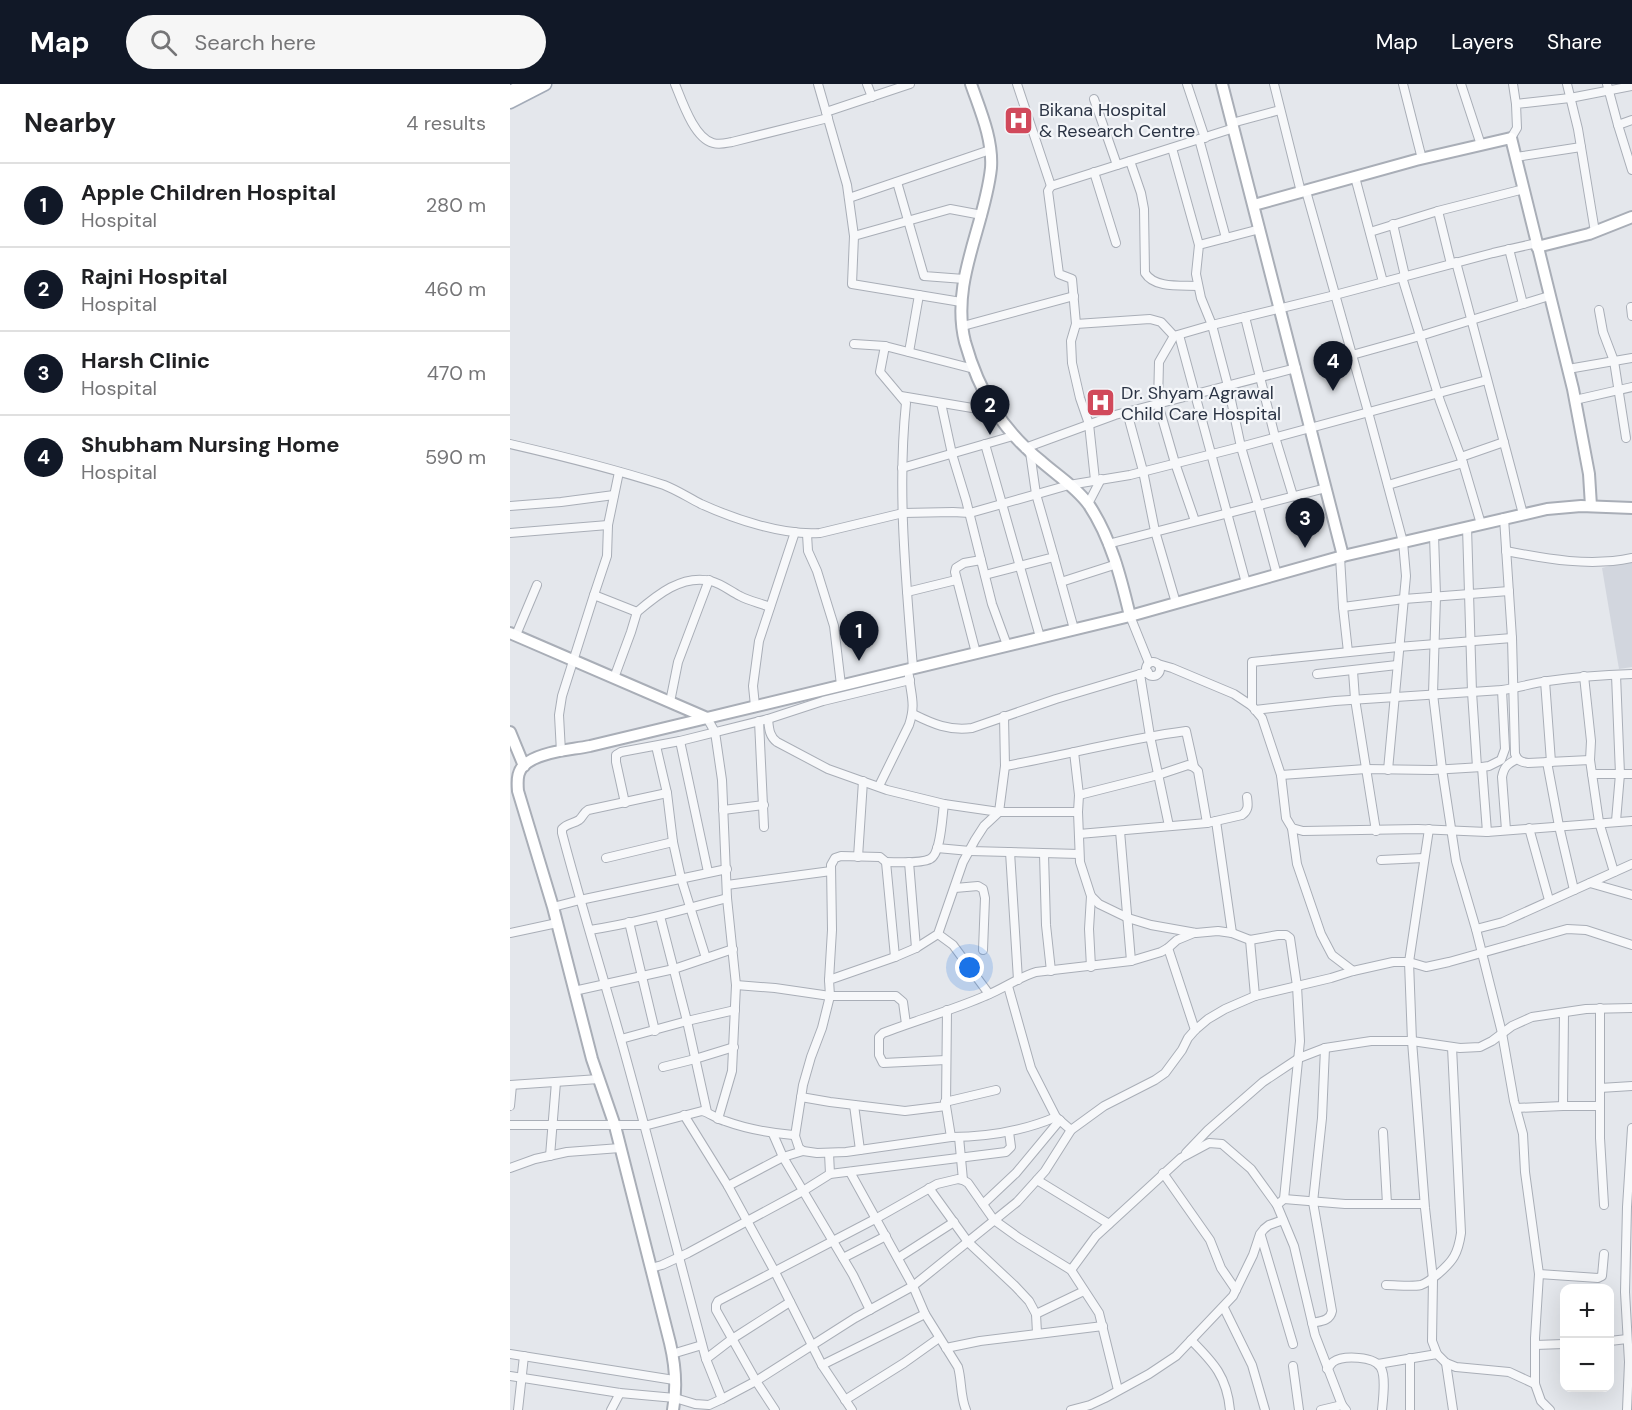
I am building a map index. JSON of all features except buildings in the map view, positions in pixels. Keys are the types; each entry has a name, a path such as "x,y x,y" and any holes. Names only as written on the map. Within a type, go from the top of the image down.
{"main road":[{"path":"510,92 526,84"},
{"path":"510,102 545,84"}],"street":[{"path":"675,84 687,112 703,138 712,143 722,144 827,115 910,84"},
{"path":"818,84 849,198 854,236 852,284 962,302"},
{"path":"867,84 872,97"},
{"path":"971,84 984,122 991,166 964,279 962,302 965,340 974,369 989,402 1013,436 1070,484 1088,504 1098,520 1117,564 1146,670 1150,736 1169,826"},
{"path":"1017,84 1051,186"},
{"path":"1187,84 1226,237"},
{"path":"1222,84 1342,556 1343,607 1348,652"},
{"path":"1274,84 1369,412 1403,542 1406,576 1388,770"},
{"path":"1403,84 1422,159"},
{"path":"1461,84 1481,145"},
{"path":"1513,84 1517,128 1511,138 1575,400 1588,474 1591,506"},
{"path":"1567,84 1581,147 1594,232"},
{"path":"1516,104 1570,98 1608,88 1632,86"},
{"path":"1608,88 1632,170"},
{"path":"1094,99 1116,165"},
{"path":"1088,504 1098,480 1089,424 1072,363 1071,341 1076,324 1072,279 1059,274 1048,191 1051,186 1202,139 1280,110"},
{"path":"1618,125 1632,120"},
{"path":"1254,205 1422,159 1511,138"},
{"path":"1516,158 1581,147"},
{"path":"1172,148 1199,244 1196,274 1198,286 1212,325 1241,447 1276,575"},
{"path":"849,198 990,150"},
{"path":"1130,161 1144,209 1145,273 1148,278 1165,284 1198,286"},
{"path":"1094,172 1116,243"},
{"path":"1355,177 1383,282"},
{"path":"897,182 924,276 964,279"},
{"path":"1370,232 1438,211 1524,189"},
{"path":"854,236 950,209 981,215"},
{"path":"1438,211 1523,514"},
{"path":"1195,521 1158,404 1159,362 1177,335 1509,249 1594,232 1632,217"},
{"path":"1393,224 1403,276 1420,336 1481,524"},
{"path":"1199,244 1260,229"},
{"path":"1509,249 1523,304"},
{"path":"909,352 919,295"},
{"path":"963,326 1074,296"},
{"path":"1352,355 1549,296"},
{"path":"1631,307 1632,316"},
{"path":"1599,310 1620,389 1626,438"},
{"path":"1245,317 1275,437 1293,496"},
{"path":"1076,324 1150,319 1161,322 1177,335 1196,394 1246,583"},
{"path":"854,344 885,346 974,369"},
{"path":"879,786 913,714 914,701 903,513 906,403 880,372 885,346"},
{"path":"1568,369 1632,358"},
{"path":"1027,450 1089,424 1127,412 1296,368"},
{"path":"510,444 667,486 702,504 749,522 807,534 830,531 903,513 970,513 1070,484 1143,471 1241,447 1487,380"},
{"path":"1575,400 1632,387"},
{"path":"901,396 996,412"},
{"path":"942,403 952,454 970,513 992,604 1007,645"},
{"path":"1127,412 1143,471 1155,531 1176,603"},
{"path":"903,468 1013,436"},
{"path":"1388,485 1462,460 1504,442"},
{"path":"985,444 1040,637"},
{"path":"1027,450 1036,494 1074,629"},
{"path":"561,752 562,696 607,556 608,525 619,472"},
{"path":"1108,544 1326,488"},
{"path":"510,506 614,495"},
{"path":"624,803 616,762 616,755 621,752 680,741 768,719 976,653 1130,616 1342,556 1547,508 1591,506 1632,508"},
{"path":"1504,518 1512,638 1515,754 1520,762 1528,763 1590,760"},
{"path":"510,533 608,525"},
{"path":"1467,527 1472,692 1488,832"},
{"path":"755,706 753,686 759,641 795,532"},
{"path":"807,534 808,551 817,571 834,626 841,685"},
{"path":"1434,535 1436,597 1433,694 1442,769 1456,861 1483,954 1502,1033 1522,1134 1539,1274 1535,1384 1541,1401 1550,1410"},
{"path":"1506,552 1592,562 1632,558"},
{"path":"985,575 1054,557"},
{"path":"976,653 955,572 956,568 964,563 981,560"},
{"path":"1061,582 1117,564"},
{"path":"614,678 637,612 668,588 684,582 709,580 721,584 739,596 770,607"},
{"path":"670,702 678,662 709,580"},
{"path":"908,592 956,580"},
{"path":"537,585 513,634 707,718 715,732 722,780 727,885 736,985 732,1071 718,1119"},
{"path":"1343,607 1404,599 1509,591"},
{"path":"594,595 637,612"},
{"path":"1254,708 1252,662 1512,638"},
{"path":"913,714 933,725 947,728 972,728 1146,670 1155,662 1234,694 1254,708 1262,718 1281,775 1286,818 1292,828 1297,864 1321,934 1332,955 1353,970"},
{"path":"1146,670 1153,675 1157,674 1160,670 1158,664"},
{"path":"1317,674 1397,666"},
{"path":"1353,671 1355,699 1376,831"},
{"path":"518,770 528,762 548,754 841,685 911,672"},
{"path":"1254,708 1502,690 1584,676 1632,674"},
{"path":"1616,675 1620,774 1616,821"},
{"path":"1584,676 1591,741 1590,760 1599,822 1614,872"},
{"path":"1545,681 1549,762 1559,826 1574,890"},
{"path":"1281,775 1366,769 1442,769 1489,766 1501,760 1505,749 1502,690"},
{"path":"829,980 895,957 916,948 938,934 963,862 984,826 999,812 1005,766 1004,716"},
{"path":"768,719 772,739 777,742 828,769 888,790 944,804 999,812 1078,813"},
{"path":"759,721 764,827"},
{"path":"1005,766 1186,730 1194,767"},
{"path":"510,732 518,770 516,778 518,790 553,907 592,1059 615,1126 672,1354 675,1398 673,1410"},
{"path":"680,741 708,872"},
{"path":"656,746 667,793 673,842 681,878 706,958"},
{"path":"1074,752 1079,795 1079,854 1081,870 1090,896 1091,966"},
{"path":"1506,830 1503,770 1506,765 1517,759"},
{"path":"1079,795 1188,765 1194,767 1198,771 1212,822 1232,933"},
{"path":"1592,774 1632,774"},
{"path":"858,857 863,781"},
{"path":"667,793 588,810 578,821 565,825 562,829 580,900 621,1039 702,1345 722,1399"},
{"path":"1079,834 1212,822 1245,813 1247,797"},
{"path":"803,1151 799,1148 795,1136 801,1097 830,996 832,861 841,856 880,857 886,862 931,859 938,848 944,804"},
{"path":"723,810 764,805"},
{"path":"1292,828 1303,831 1429,829 1488,832 1632,820"},
{"path":"1529,828 1549,900"},
{"path":"1429,829 1408,962 1424,1204 1433,1279 1432,1341 1437,1354 1446,1363 1509,1372 1535,1384"},
{"path":"1120,831 1131,961"},
{"path":"606,858 673,842"},
{"path":"938,848 1079,854"},
{"path":"1010,852 1018,980"},
{"path":"1044,854 1046,926 1051,971"},
{"path":"1382,860 1424,858"},
{"path":"886,862 895,957"},
{"path":"909,862 916,948"},
{"path":"1476,929 1503,922 1632,864"},
{"path":"553,907 727,868"},
{"path":"727,885 831,871"},
{"path":"1590,883 1632,895"},
{"path":"955,888 978,886 983,889 985,898 983,950"},
{"path":"1090,896 1099,904 1128,918 1151,925 1196,933 1232,933 1250,940 1278,935 1286,935 1290,938 1297,986 1300,1041 1280,1202 1283,1220 1294,1246 1312,1323 1327,1370 1344,1407 1321,1410"},
{"path":"590,930 660,916 728,897"},
{"path":"660,916 707,1112"},
{"path":"510,933 557,922"},
{"path":"629,922 654,1030"},
{"path":"510,1376 620,1393 675,1398 705,1407 756,1381 855,1318 913,1286 1017,1202 1046,1171 1071,1130 1104,1106 1165,1073 1195,1030 1225,1009 1256,996 1331,978 1353,970 1393,962 1408,962 1426,967 1483,954 1567,929 1574,928 1632,945"},
{"path":"946,1060 883,1063 879,1055 881,1034 989,994 1026,975 1131,961 1161,952 1177,940 1196,933"},
{"path":"938,934 953,945 989,994"},
{"path":"1250,940 1256,996"},
{"path":"1168,948 1195,1030"},
{"path":"574,991 674,969 733,949"},
{"path":"736,985 830,996 896,996 903,1002 906,1024"},
{"path":"1008,986 1031,1068 1058,1118 1071,1130"},
{"path":"1600,1008 1600,1138 1604,1205"},
{"path":"1071,1270 1096,1236 1208,1130 1263,1082 1299,1058 1325,1048 1361,1041 1412,1041 1452,1047 1480,1047 1512,1026 1532,1017 1600,1008 1632,1008"},
{"path":"621,1039 735,1010"},
{"path":"947,1010 945,1104 961,1158 963,1180"},
{"path":"1563,1106 1564,1013"},
{"path":"663,1067 734,1047"},
{"path":"1386,1286 1421,1285 1433,1279 1450,1264 1459,1246 1461,1233 1452,1047"},
{"path":"1312,1323 1328,1320 1332,1311 1313,1202 1322,1118 1325,1048"},
{"path":"510,1106 511,1085 599,1079"},
{"path":"550,1156 556,1082"},
{"path":"1600,1088 1632,1086"},
{"path":"801,1097 905,1111 945,1104 996,1090"},
{"path":"854,1105 860,1150"},
{"path":"1516,1108 1600,1106"},
{"path":"510,1125 644,1125 702,1111 735,1125 773,1134 795,1136"},
{"path":"684,1115 728,1186 775,1272 811,1346 847,1406 939,1338"},
{"path":"728,1186 783,1157 803,1151 828,1153 1009,1132 1058,1118"},
{"path":"983,1204 1016,1173 1058,1118"},
{"path":"1627,1410 1632,1128"},
{"path":"651,1268 680,1257 803,1191 830,1174 1006,1152 1011,1147 1009,1132"},
{"path":"1383,1132 1388,1204"},
{"path":"773,1134 783,1157 843,1258 870,1310"},
{"path":"1181,1158 1209,1143 1222,1143 1251,1169 1280,1202 1424,1204"},
{"path":"510,1168 535,1159 567,1152 620,1148"},
{"path":"828,1153 830,1174"},
{"path":"850,1172 913,1286 925,1314 958,1367 962,1399 966,1410"},
{"path":"1163,1173 1210,1240 1221,1268 1236,1290"},
{"path":"775,1410 716,1310 718,1301 877,1218 929,1188 958,1179 968,1183 994,1220 1071,1270 1099,1313 1118,1390"},
{"path":"1037,1180 1109,1224"},
{"path":"929,1188 968,1242 1029,1301 1036,1314 1037,1333"},
{"path":"1071,1410 1089,1407 1149,1374 1176,1356 1233,1296 1253,1255 1260,1234 1269,1225 1283,1220"},
{"path":"898,1258 954,1222"},
{"path":"1260,1234 1293,1344"},
{"path":"843,1258 886,1236"},
{"path":"1539,1274 1598,1278 1604,1272 1604,1254"},
{"path":"1036,1314 1084,1291"},
{"path":"706,1359 732,1339 790,1302"},
{"path":"1224,1308 1252,1365 1265,1410"},
{"path":"822,1365 925,1314"},
{"path":"946,1348 1037,1333 1103,1326"},
{"path":"1614,1341 1627,1339"},
{"path":"1191,1340 1209,1357 1220,1375 1228,1392 1230,1410"},
{"path":"1535,1345 1560,1344"},
{"path":"672,1354 702,1345"},
{"path":"510,1354 674,1380"},
{"path":"1378,1364 1437,1354"},
{"path":"518,1410 524,1356"},
{"path":"1410,1358 1410,1410"},
{"path":"1327,1370 1340,1359 1369,1359 1378,1364 1383,1376 1382,1410"},
{"path":"1446,1363 1453,1410"},
{"path":"1293,1366 1299,1410"},
{"path":"611,1410 620,1393"}],"shaded area":[{"path":"1632,560 1632,667 1619,669 1602,568"}],"place":[{"name":"Bikana Hospital & Research Centre","path":"1018,120"},
{"name":"Shubham Nursing Home","path":"1333,391"},
{"name":"Dr. Shyam Agrawal Child Care Hospital","path":"1100,403"},
{"name":"Rajni Hospital","path":"990,435"},
{"name":"Harsh Clinic","path":"1305,548"},
{"name":"Apple Children Hospital","path":"859,661"}]}
